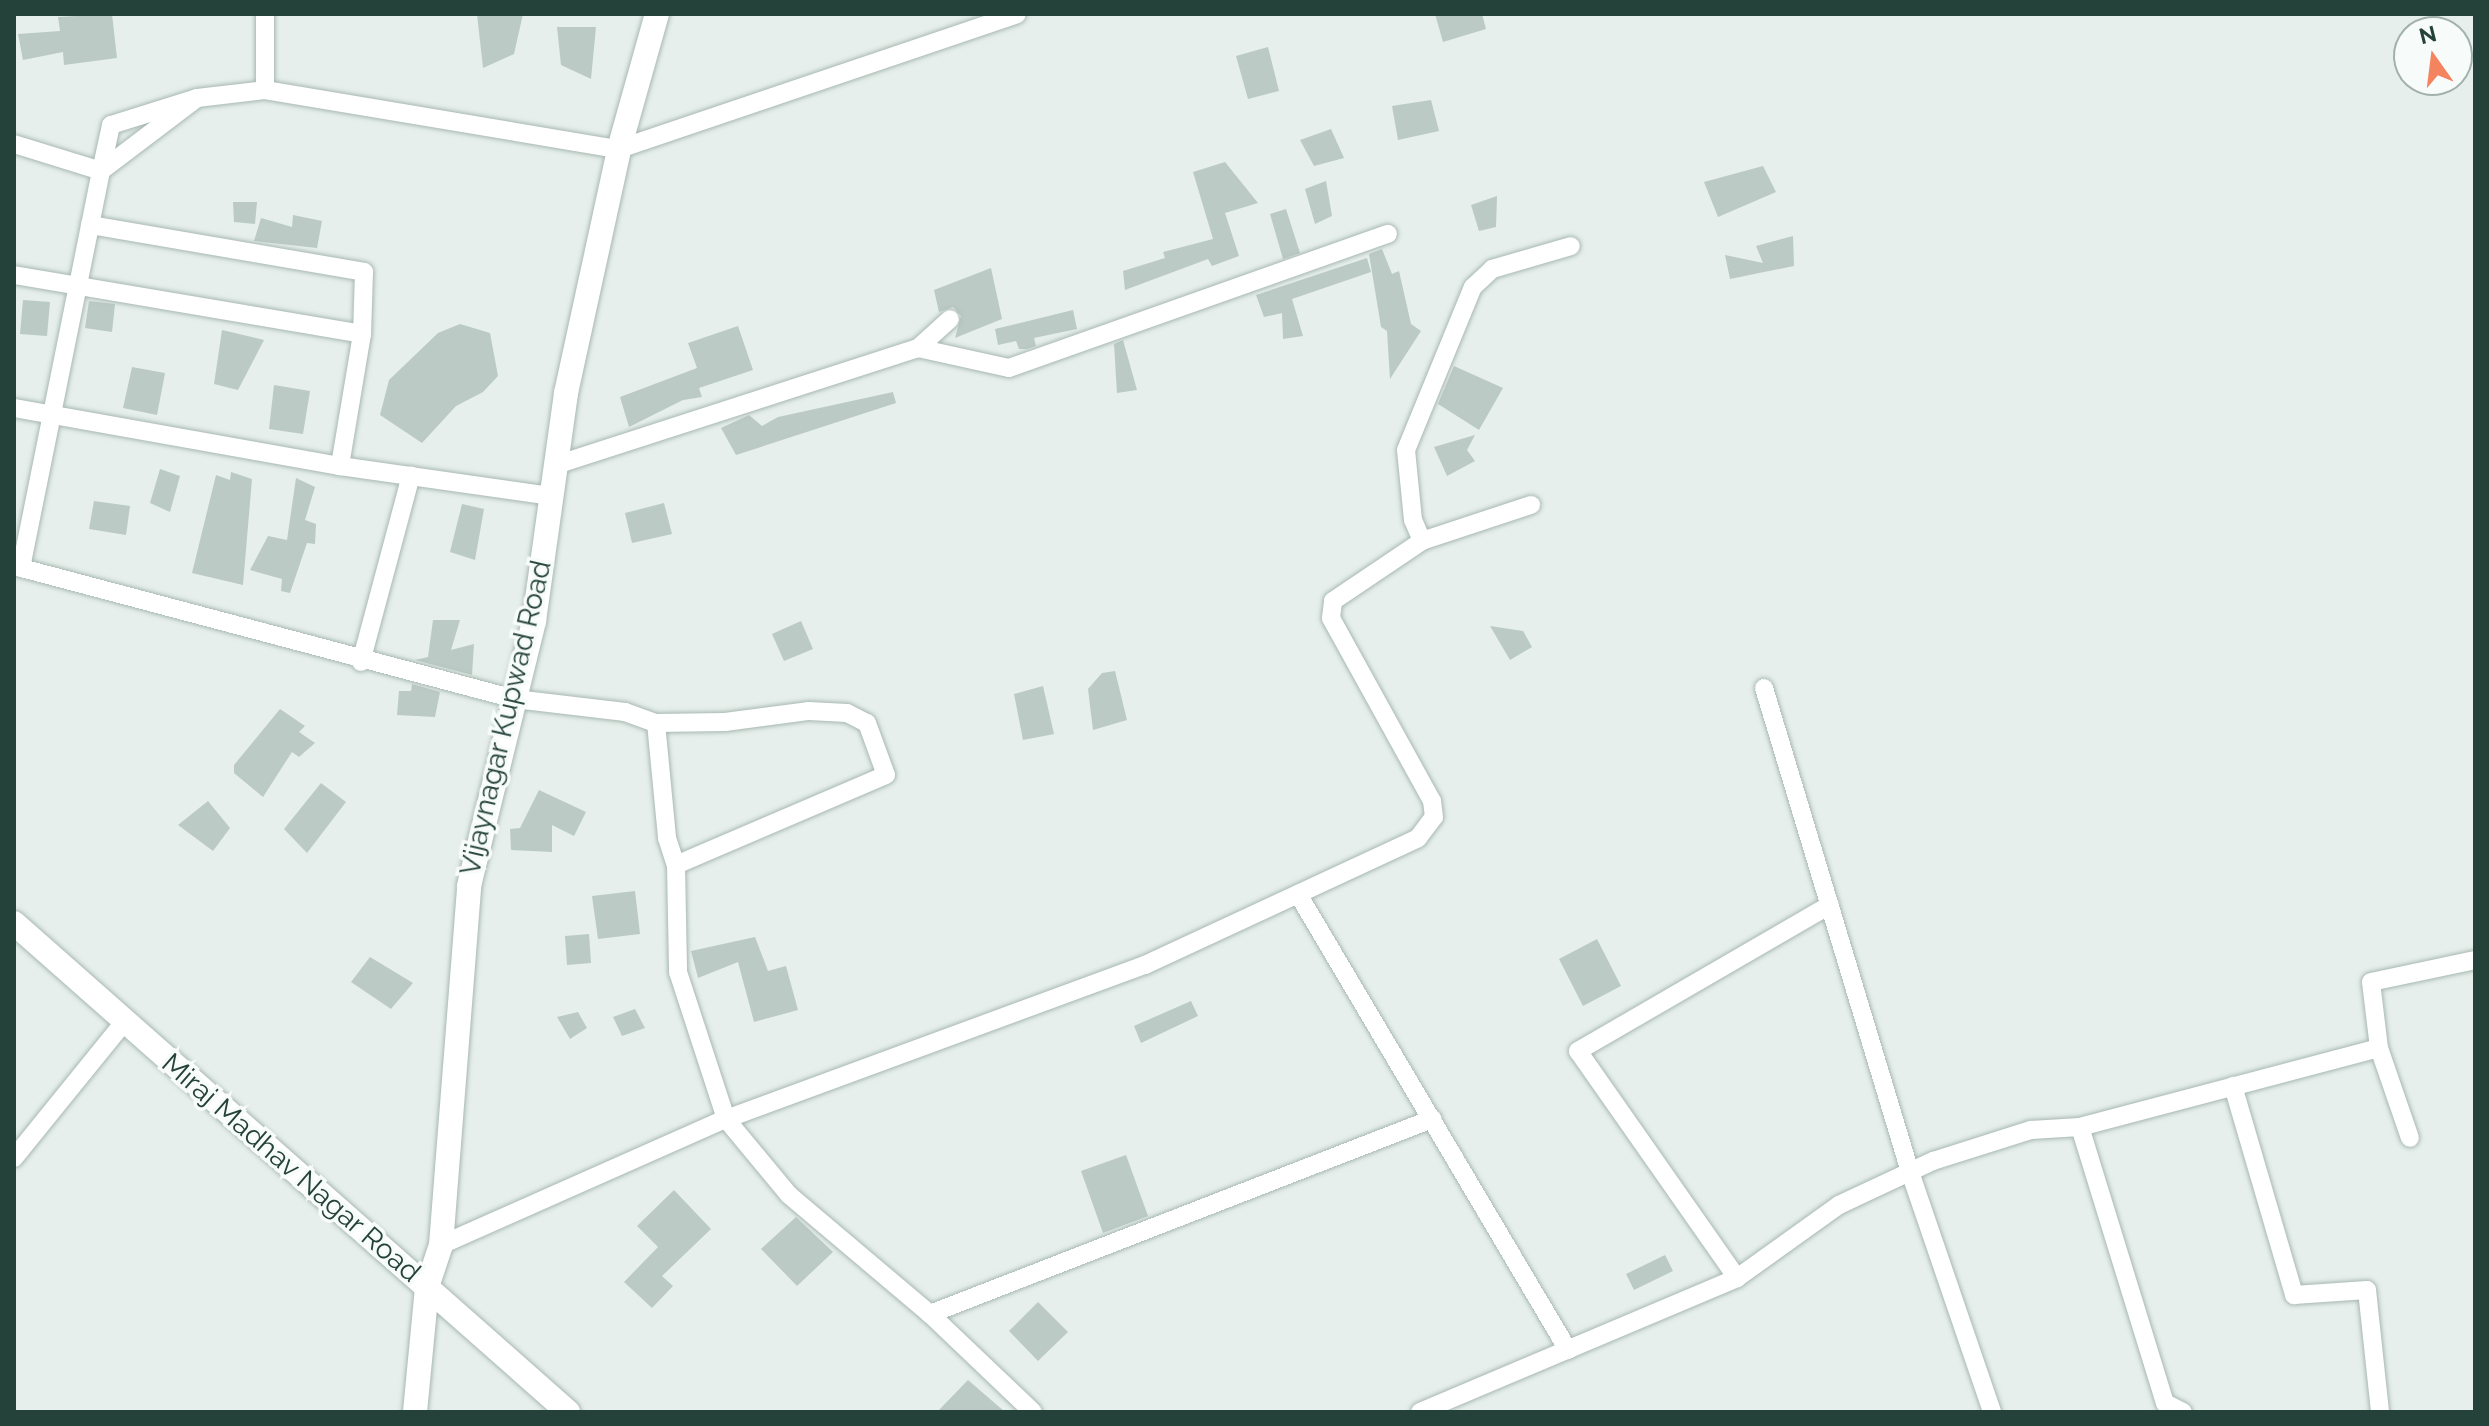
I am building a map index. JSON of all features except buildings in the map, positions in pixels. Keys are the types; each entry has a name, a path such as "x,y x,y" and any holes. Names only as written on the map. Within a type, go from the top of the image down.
{"street":[{"path":"265,14 265,90"},
{"name":"Vijaynagar Kupwad Road","path":"415,1412 427,1287 441,1245 469,886 534,621 566,393 619,149 657,14"},
{"path":"676,865 886,775 867,723 847,713 809,711 725,722 656,723 625,712 515,699 361,662 18,567 111,125 197,98 265,90 619,149 1017,14"},
{"path":"101,171 197,98"},
{"path":"14,144 101,171"},
{"path":"90,225 364,272 362,334 340,466"},
{"path":"918,348 1009,368 1388,234"},
{"path":"1422,541 1413,520 1406,450 1473,287 1492,269 1571,246"},
{"path":"14,275 362,334"},
{"path":"556,465 918,348 950,319"},
{"path":"14,408 340,466 552,496"},
{"path":"361,662 411,476"},
{"path":"441,1245 726,1119 1145,965 1418,838 1434,817 1432,801 1331,618 1333,601 1422,541 1531,505"},
{"path":"1764,688 1910,1172 1992,1412"},
{"path":"656,723 667,838 676,865 678,972 726,1119 789,1195 930,1314 1033,1412"},
{"path":"1298,894 1568,1350"},
{"path":"1737,1278 1578,1051 1830,905"},
{"name":"Miraj Madhav Nagar Road","path":"17,932 125,1021 568,1412"},
{"path":"2410,1138 2379,1048 2371,982 2475,960"},
{"path":"14,1158 125,1021"},
{"path":"1420,1412 1737,1278 1839,1205 1910,1172 2031,1130 2080,1127 2379,1048"},
{"path":"2233,1086 2294,1295 2367,1290 2380,1412"},
{"path":"930,1314 1432,1119"},
{"path":"2080,1127 2165,1403 2183,1412"}]}
